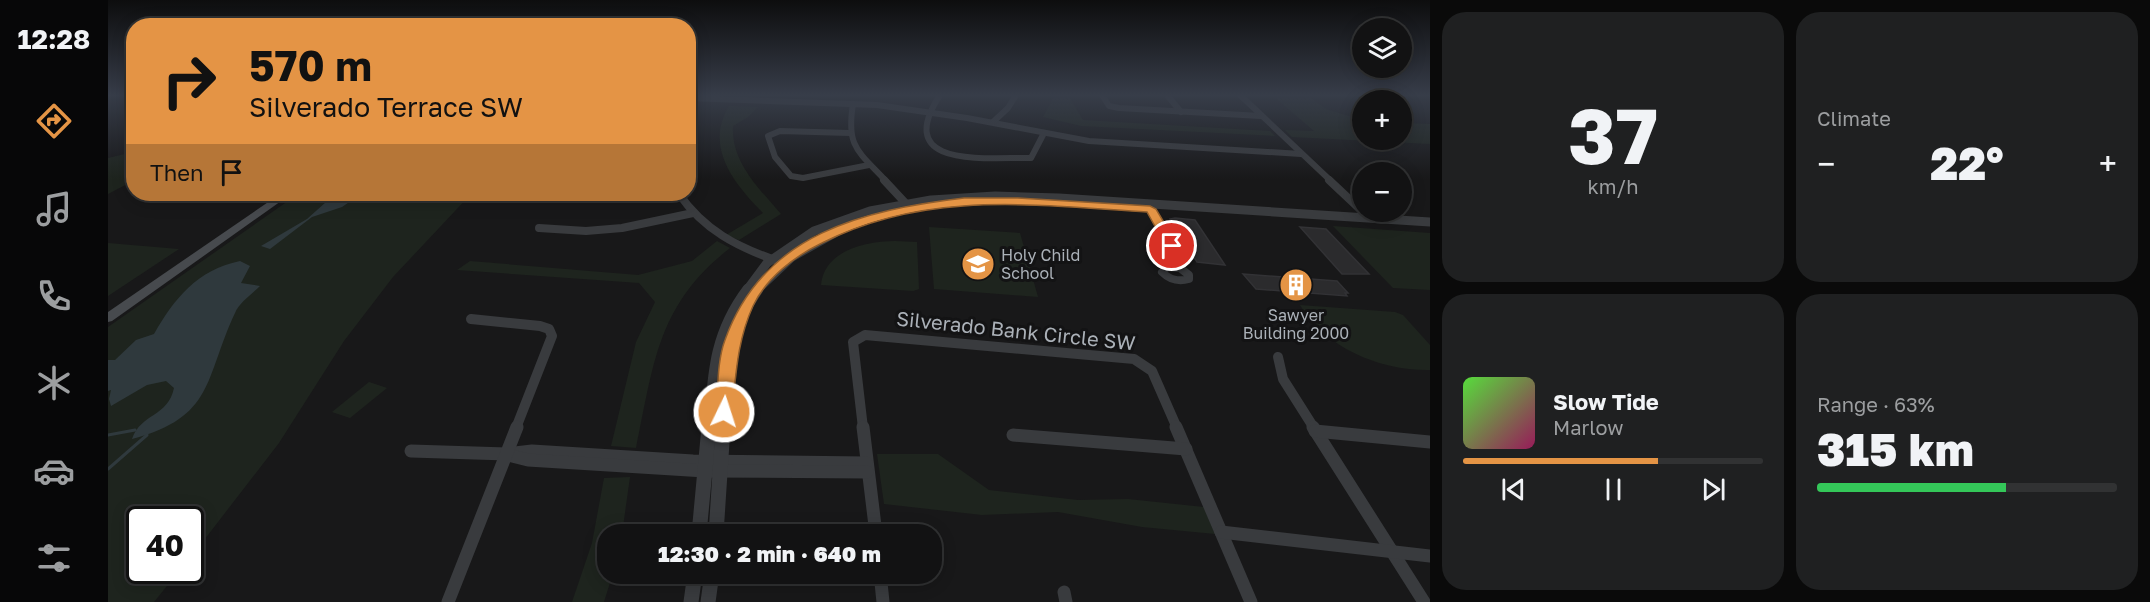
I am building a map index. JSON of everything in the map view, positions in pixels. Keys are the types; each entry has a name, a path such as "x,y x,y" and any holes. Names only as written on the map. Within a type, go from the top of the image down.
{"main road":[{"path":"108,318 276,201"}],"street":[{"path":"851,123 850,133 854,147 907,205"},
{"path":"926,123 928,134 942,153 953,157 1031,158 1044,133"},
{"path":"998,123 1109,143 1301,154"},
{"path":"1268,123 1352,202"},
{"path":"850,133 780,131 768,136 776,157 791,176 803,178 869,165"},
{"path":"700,524 715,362 722,332 740,297 793,244 830,225 866,212 907,205 999,200 1352,216"},
{"path":"684,201 709,229 725,240 778,261"},
{"path":"1149,207 1178,258 1175,267"},
{"path":"539,228 586,231 622,228 693,213"},
{"path":"1412,220 1430,222"},
{"path":"1401,222 1430,227"},
{"path":"717,524 728,361 735,330 756,291 778,261"},
{"path":"448,602 507,454 552,332 540,326 471,320"},
{"name":"Silverado Bank Circle SW","path":"874,524 866,468 853,342 865,335 1134,359 1152,371 1251,602"},
{"path":"1278,357 1283,379 1424,602"},
{"path":"1315,431 1430,442"},
{"path":"1012,435 1186,449"},
{"path":"411,451 507,454 528,460 721,467 866,468"},
{"path":"1221,532 1430,555"},
{"path":"691,602 693,584"},
{"path":"708,602 710,584"},
{"path":"881,584 883,602"}],"shaded area":[{"path":"722,123 738,123 733,126 734,139 742,163 748,174 781,214 739,240 726,235 763,213 733,177 721,150"},
{"path":"1069,123 1136,123 1270,131 1275,136 1081,126"},
{"path":"1305,123 1352,123 1352,140 1292,137 1285,130 1314,131"},
{"path":"1412,123 1430,124 1430,144 1412,143"},
{"path":"126,154 126,185 108,194 108,158"},
{"path":"288,201 464,201 393,277 344,341 279,443 204,540 204,506 126,506 126,584 169,584 154,602 108,602 108,327"},
{"path":"327,201 351,201 342,207 312,217 270,249 261,246 307,219"},
{"path":"1333,226 1430,233 1430,290 1393,288"},
{"path":"929,227 1020,233 1038,297 934,289"},
{"path":"717,241 730,248 706,269 687,291 662,338 654,362 636,448 611,446 636,342 655,302 639,283 457,270 470,261 638,275 692,261"},
{"path":"895,241 917,242 919,289 913,291 821,285 824,273 838,256 860,246"},
{"path":"108,243 179,249 108,296"},
{"path":"240,261 250,266 241,283 260,286 237,309 203,392 193,407 179,419 159,430 132,439 142,424 166,405 174,388 166,381 147,385 111,406 109,399 111,390 108,391 108,360 115,360 136,340 154,334 179,298 199,279 211,271"},
{"path":"1300,305 1395,312 1403,315 1430,345 1430,370 1393,366 1356,354 1339,345 1324,333"},
{"path":"369,382 387,388 350,418 332,412"},
{"path":"877,454 938,454 989,490 1078,500 1128,499 1204,507 1215,534 1142,527 1058,512 982,515 884,504"},
{"path":"630,477 623,524 597,524 597,584 610,584 604,602 572,602 592,543 604,478"}],"building":[{"path":"1170,219 1195,220 1225,265 1197,262"},
{"path":"1300,227 1326,229 1369,274 1342,274"},
{"name":"Sawyer Building 2000","path":"1243,274 1337,281 1348,293 1345,293 1347,296 1256,289"}],"waterway":[{"path":"108,435 135,430"},
{"path":"108,469 147,435"}],"place":[{"name":"Holy Child School","path":"978,264"},
{"name":"Sawyer Building 2000","path":"1296,285"}],"route":[{"path":"724,412 731,342 747,304 765,280 783,262 818,239 850,224 903,209 964,201 999,200 1150,209 1172,246"}]}
